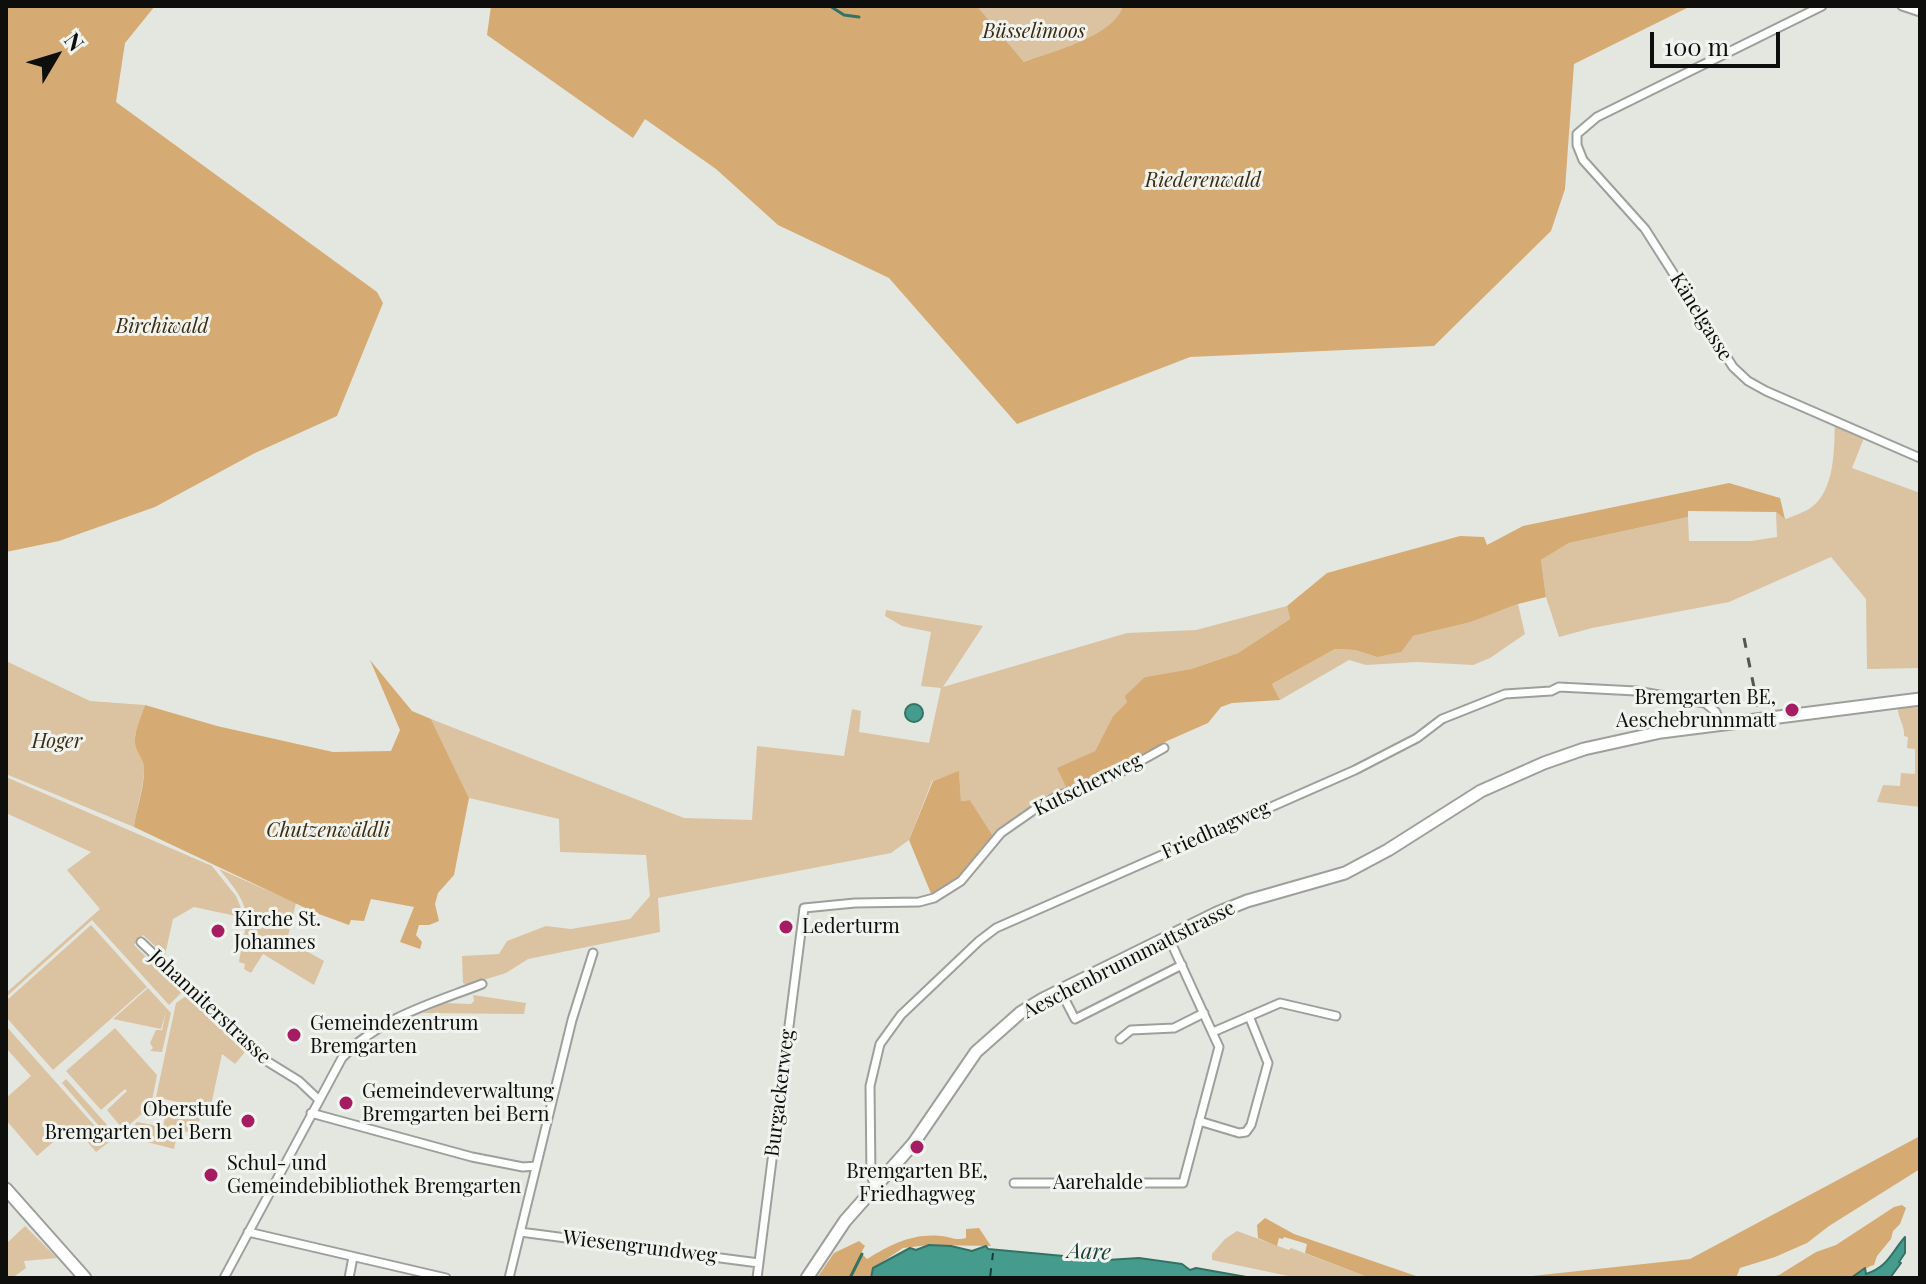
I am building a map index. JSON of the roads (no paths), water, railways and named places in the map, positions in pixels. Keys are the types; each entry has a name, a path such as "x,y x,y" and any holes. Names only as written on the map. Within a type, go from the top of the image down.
{"street":[{"name":"Känelgasse","path":"1822,6 1621,103 1597,117 1581,130 1576,139 1583,160 1645,229 1721,352 1748,381 1920,458"},
{"path":"1902,6 1920,12"},
{"name":"Friedhagweg","path":"876,1186 871,1177 870,1086 880,1044 901,1015 996,928 1355,770 1417,738 1442,719 1505,694 1551,691 1559,687 1636,691 1705,703 1716,712 1720,724"},
{"name":"Aeschenbrunnmattstrasse","path":"807,1278 845,1221 913,1144 976,1052 1020,1013 1060,990 1247,901 1351,870 1481,791 1554,759 1633,737 1920,699"},
{"name":"Kutscherweg","path":"804,908 919,902 934,898 961,881 1001,833 1034,810 1056,797 1121,772 1164,748"},
{"name":"Burgackerweg","path":"757,1278 804,908"},
{"path":"1168,936 1213,1032 1219,1052 1199,1121 1239,1133 1250,1128 1268,1063 1249,1016"},
{"name":"Johanniterstrasse","path":"141,942 256,1052 303,1084 318,1099"},
{"path":"509,1278 572,1020 593,953"},
{"path":"1060,990 1075,1019 1182,965"},
{"path":"224,1278 342,1058 368,1033 392,1020 482,984"},
{"path":"1213,1032 1285,1002 1336,1016"},
{"path":"1120,1039 1131,1030 1174,1028 1204,1013"},
{"path":"311,1113 472,1157 523,1167 536,1166"},
{"name":"Aarehalde","path":"1014,1183 1183,1183 1199,1121"},
{"path":"6,1189 85,1278"},
{"path":"248,1232 446,1278"},
{"name":"Wiesengrundweg","path":"520,1232 759,1263"},
{"path":"349,1278 353,1257"}],"water":[{"path":"914,704 923,713 914,722 905,713"},
{"path":"1905,1237 1905,1253 1890,1278 1851,1278 1865,1268 1866,1274 1879,1268"},
{"path":"929,1245 972,1251 986,1246 988,1249 1107,1260 1139,1258 1182,1264 1190,1270 1196,1268 1252,1278 871,1278 873,1268 910,1248 916,1250"}],"waterway":[{"path":"830,6 844,15 859,17"},
{"path":"850,1278 862,1254"}],"railway":[{"path":"1744,638 1759,712"}],"place":[{"name":"Bremgarten BE, Aeschebrunnmatt","path":"1792,710"},
{"name":"Lederturm","path":"786,927"},
{"name":"Kirche St. Johannes","path":"218,931"},
{"name":"Gemeindezentrum Bremgarten","path":"294,1035"},
{"name":"Gemeindeverwaltung Bremgarten bei Bern","path":"346,1103"},
{"name":"Oberstufe Bremgarten bei Bern","path":"248,1121"},
{"name":"Bremgarten BE, Friedhagweg","path":"917,1147"},
{"name":"Schul- und Gemeindebibliothek Bremgarten","path":"211,1175"}],"park label":[{"name":"Büsselimoos","path":"1034,32"},
{"name":"Riederenwald","path":"1203,181"},
{"name":"Birchiwald","path":"162,327"},
{"name":"Hoger","path":"57,742"},
{"name":"Chutzenwäldli","path":"328,831"}],"water label":[{"name":"Aare","path":"1089,1252"}]}
